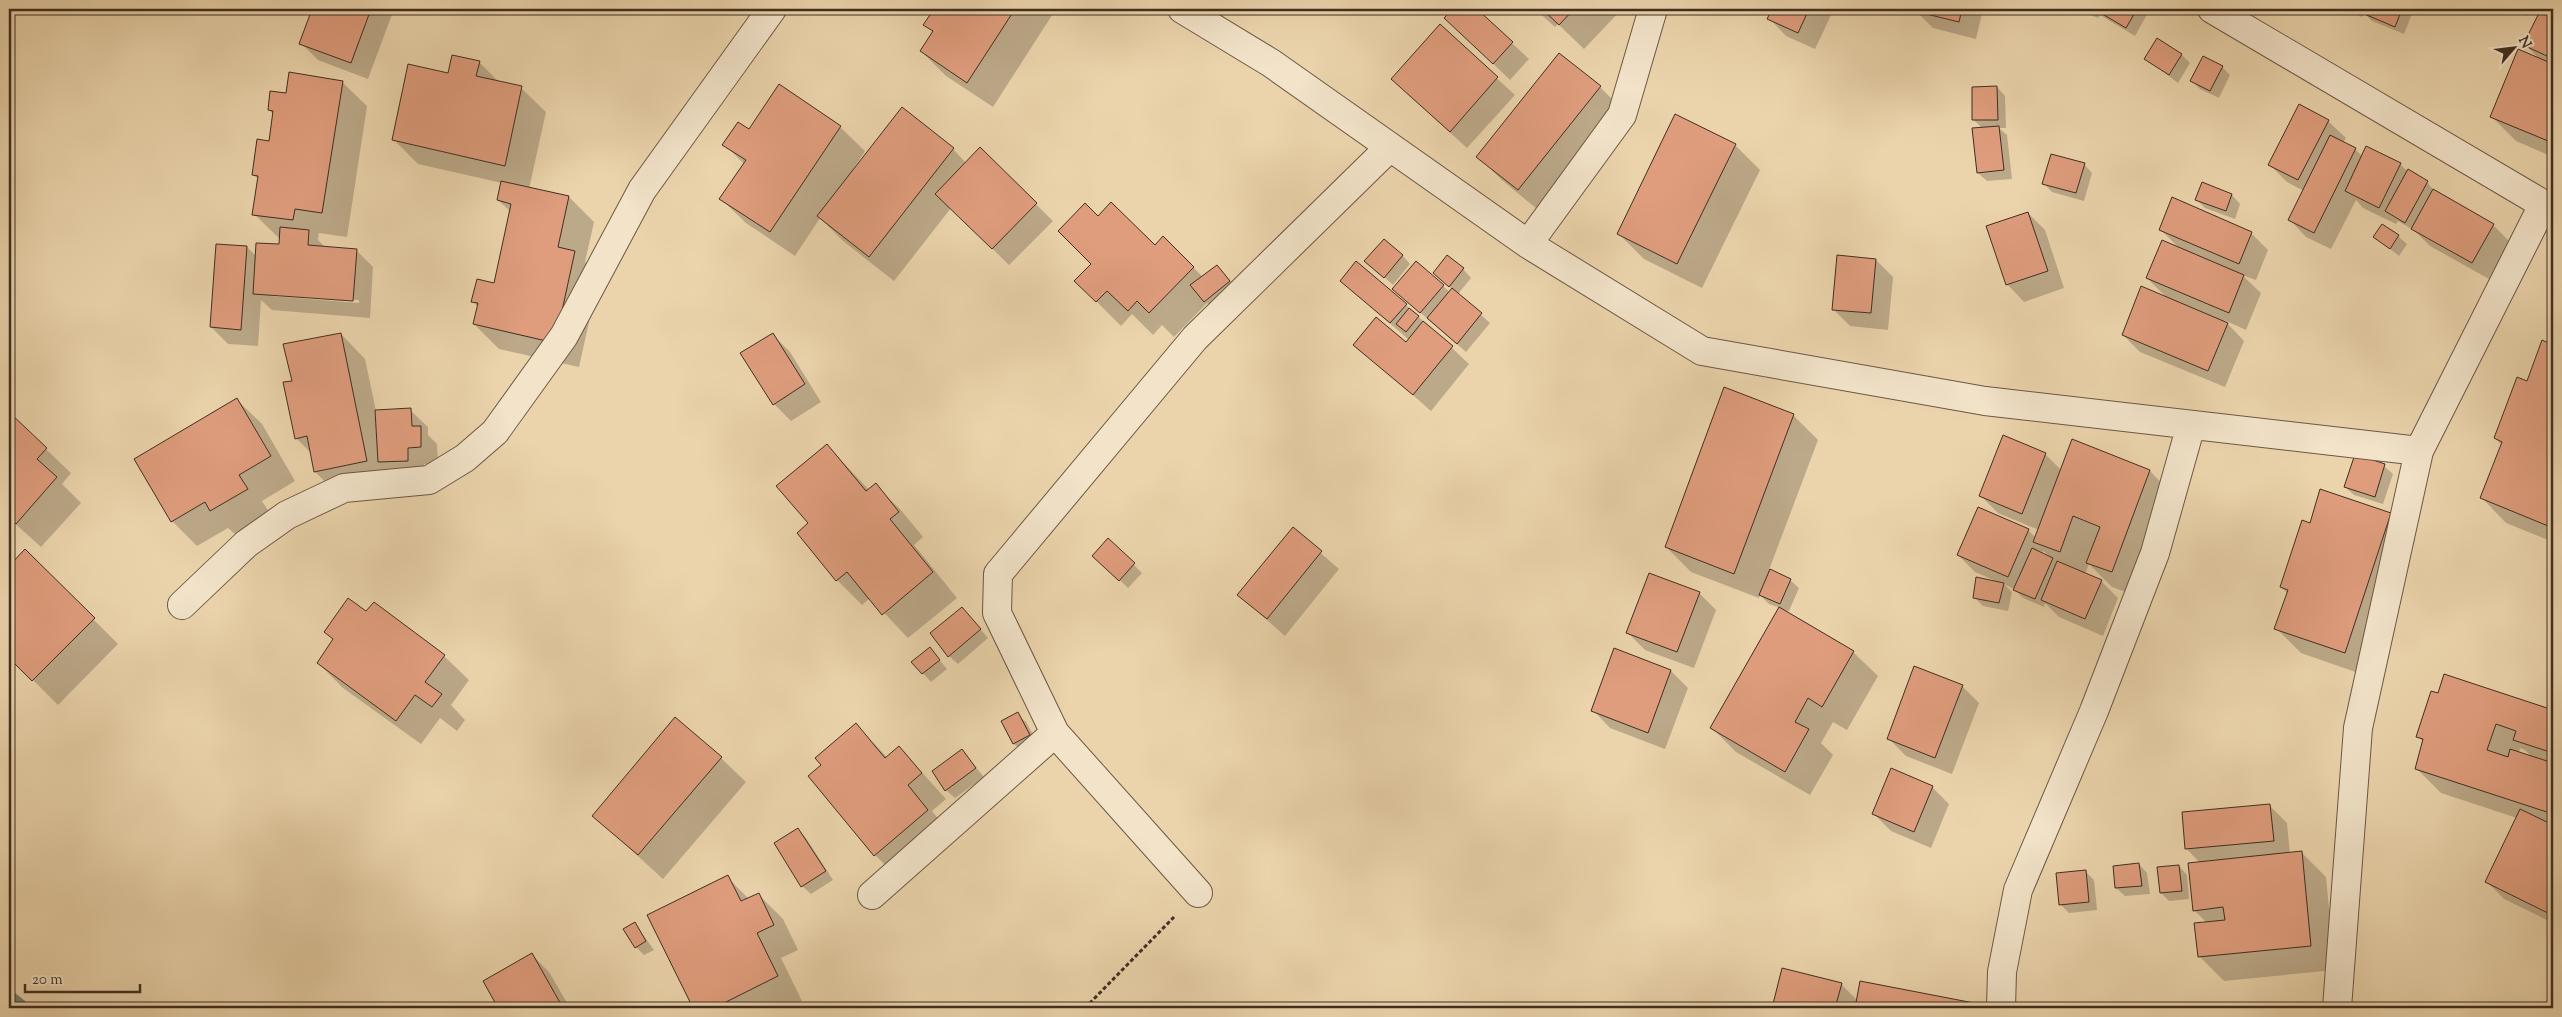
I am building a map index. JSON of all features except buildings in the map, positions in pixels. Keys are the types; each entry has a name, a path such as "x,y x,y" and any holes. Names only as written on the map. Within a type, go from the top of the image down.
{"street":[{"path":"182,605 246,544 287,515 344,488 429,480 465,458 495,432 564,336 642,190 772,9"},
{"path":"1182,9 1270,63 1528,244 1702,351 1985,401 2419,451"},
{"path":"1528,244 1622,115 1653,9"},
{"path":"2212,9 2548,207 2419,451 2358,728 2337,1008"},
{"path":"1198,893 1055,733 997,613 998,574 1195,338 1390,147"},
{"path":"2000,1008 2002,972 2018,890 2094,711 2155,553 2191,425"},
{"path":"872,895 1055,733"}],"path":[{"path":"1085,1008 1198,893"}],"waterway":[{"path":"9,995 25,1008"}]}
